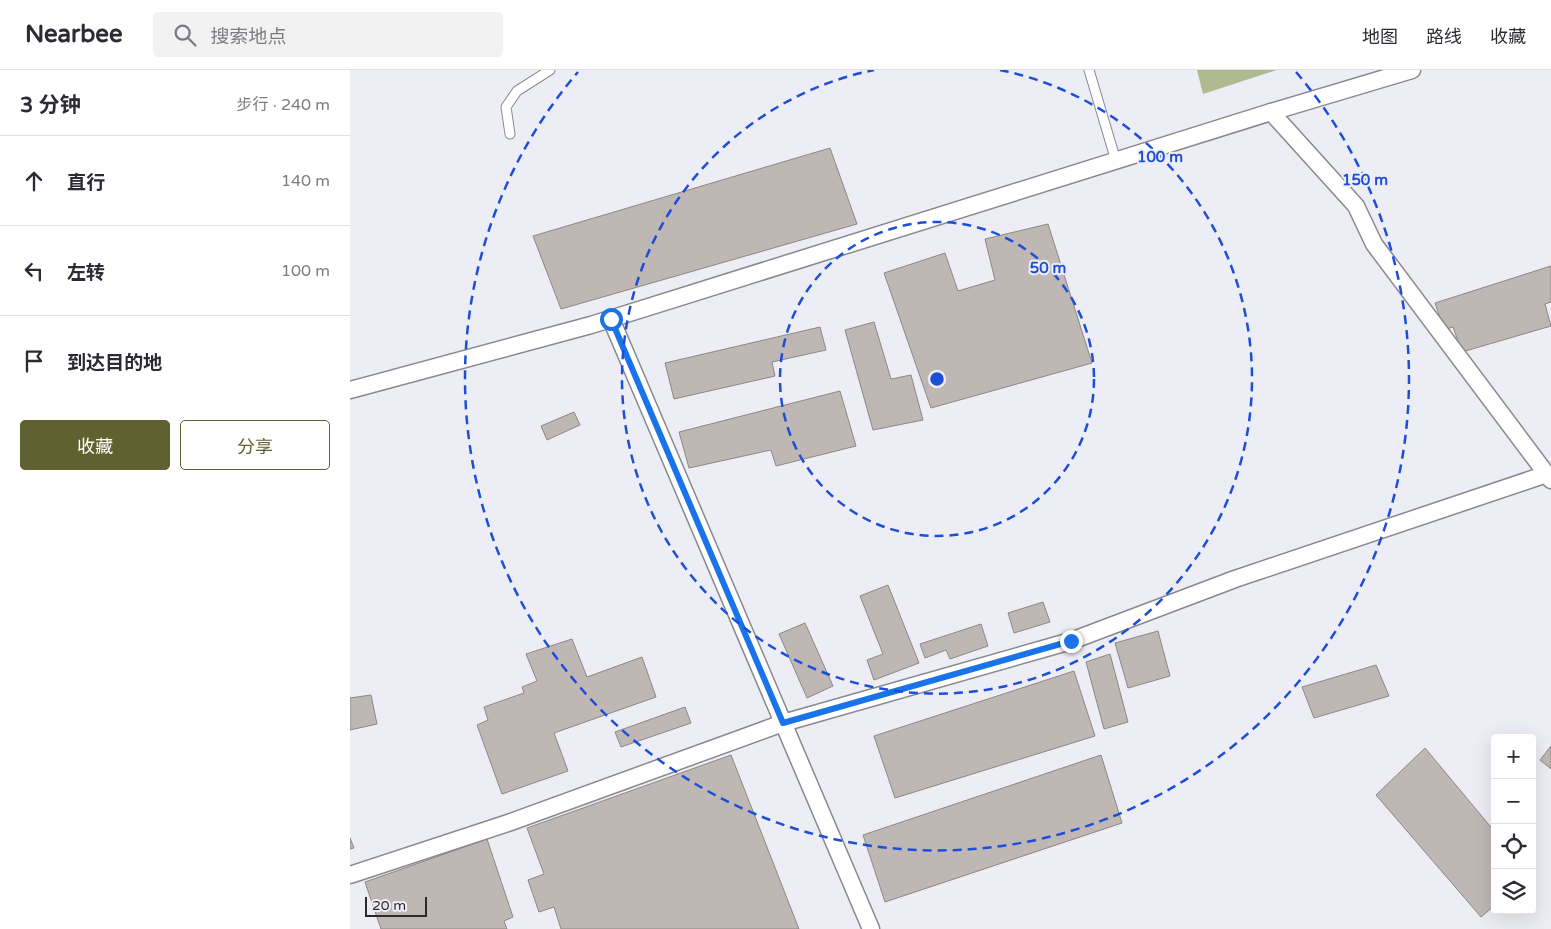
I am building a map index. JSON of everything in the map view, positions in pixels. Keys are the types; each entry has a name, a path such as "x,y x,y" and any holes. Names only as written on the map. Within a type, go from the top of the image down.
{"street":[{"path":"350,390 611,319 1270,112 1412,70"},
{"path":"350,875 508,822 783,723 1071,641 1235,579 1549,477 1374,244 1356,206 1270,112"},
{"path":"611,319 871,929"}],"lane":[{"path":"510,134 506,107 517,91 550,70"},
{"path":"1089,70 1116,160"}],"green space":[{"path":"1197,70 1277,70 1203,94"}],"building":[{"path":"830,148 857,224 561,309 533,236"},
{"path":"1048,224 1092,363 931,408 884,273 945,253 958,291 995,280 985,239"},
{"path":"1551,266 1551,302 1545,304 1551,326 1462,352 1453,327 1444,330 1435,303"},
{"path":"874,322 891,379 911,375 923,420 873,430 845,330"},
{"path":"820,327 826,350 772,362 775,376 674,399 665,363"},
{"path":"840,391 856,446 776,466 771,450 689,468 679,432"},
{"path":"574,412 580,425 547,440 541,426"},
{"path":"888,585 919,663 874,680 867,660 883,654 860,596"},
{"path":"1043,602 1050,622 1014,633 1008,613"},
{"path":"805,623 833,686 807,698 779,634"},
{"path":"981,624 988,646 950,659 946,650 925,658 920,644"},
{"path":"1158,631 1170,676 1128,688 1115,643"},
{"path":"572,639 587,677 642,657 656,697 554,733 568,771 502,794 477,725 488,720 484,707 524,693 522,687 537,681 526,654"},
{"path":"1110,654 1128,722 1104,729 1086,662"},
{"path":"1376,665 1389,696 1314,718 1302,687"},
{"path":"1074,671 1095,736 895,798 874,736"},
{"path":"371,695 377,724 350,730 350,698"},
{"path":"685,707 691,723 621,747 615,732"},
{"path":"1551,746 1551,769 1540,760"},
{"path":"1425,748 1491,827 1491,908 1481,917 1376,795"},
{"path":"731,755 799,929 561,929 554,907 539,912 528,880 544,874 527,828"},
{"path":"1101,755 1122,823 885,902 863,835"},
{"path":"350,838 354,848 350,849"},
{"path":"487,839 513,917 504,921 507,929 381,929 365,882"}],"route":[{"path":"611,319 783,723 1071,641"}]}
